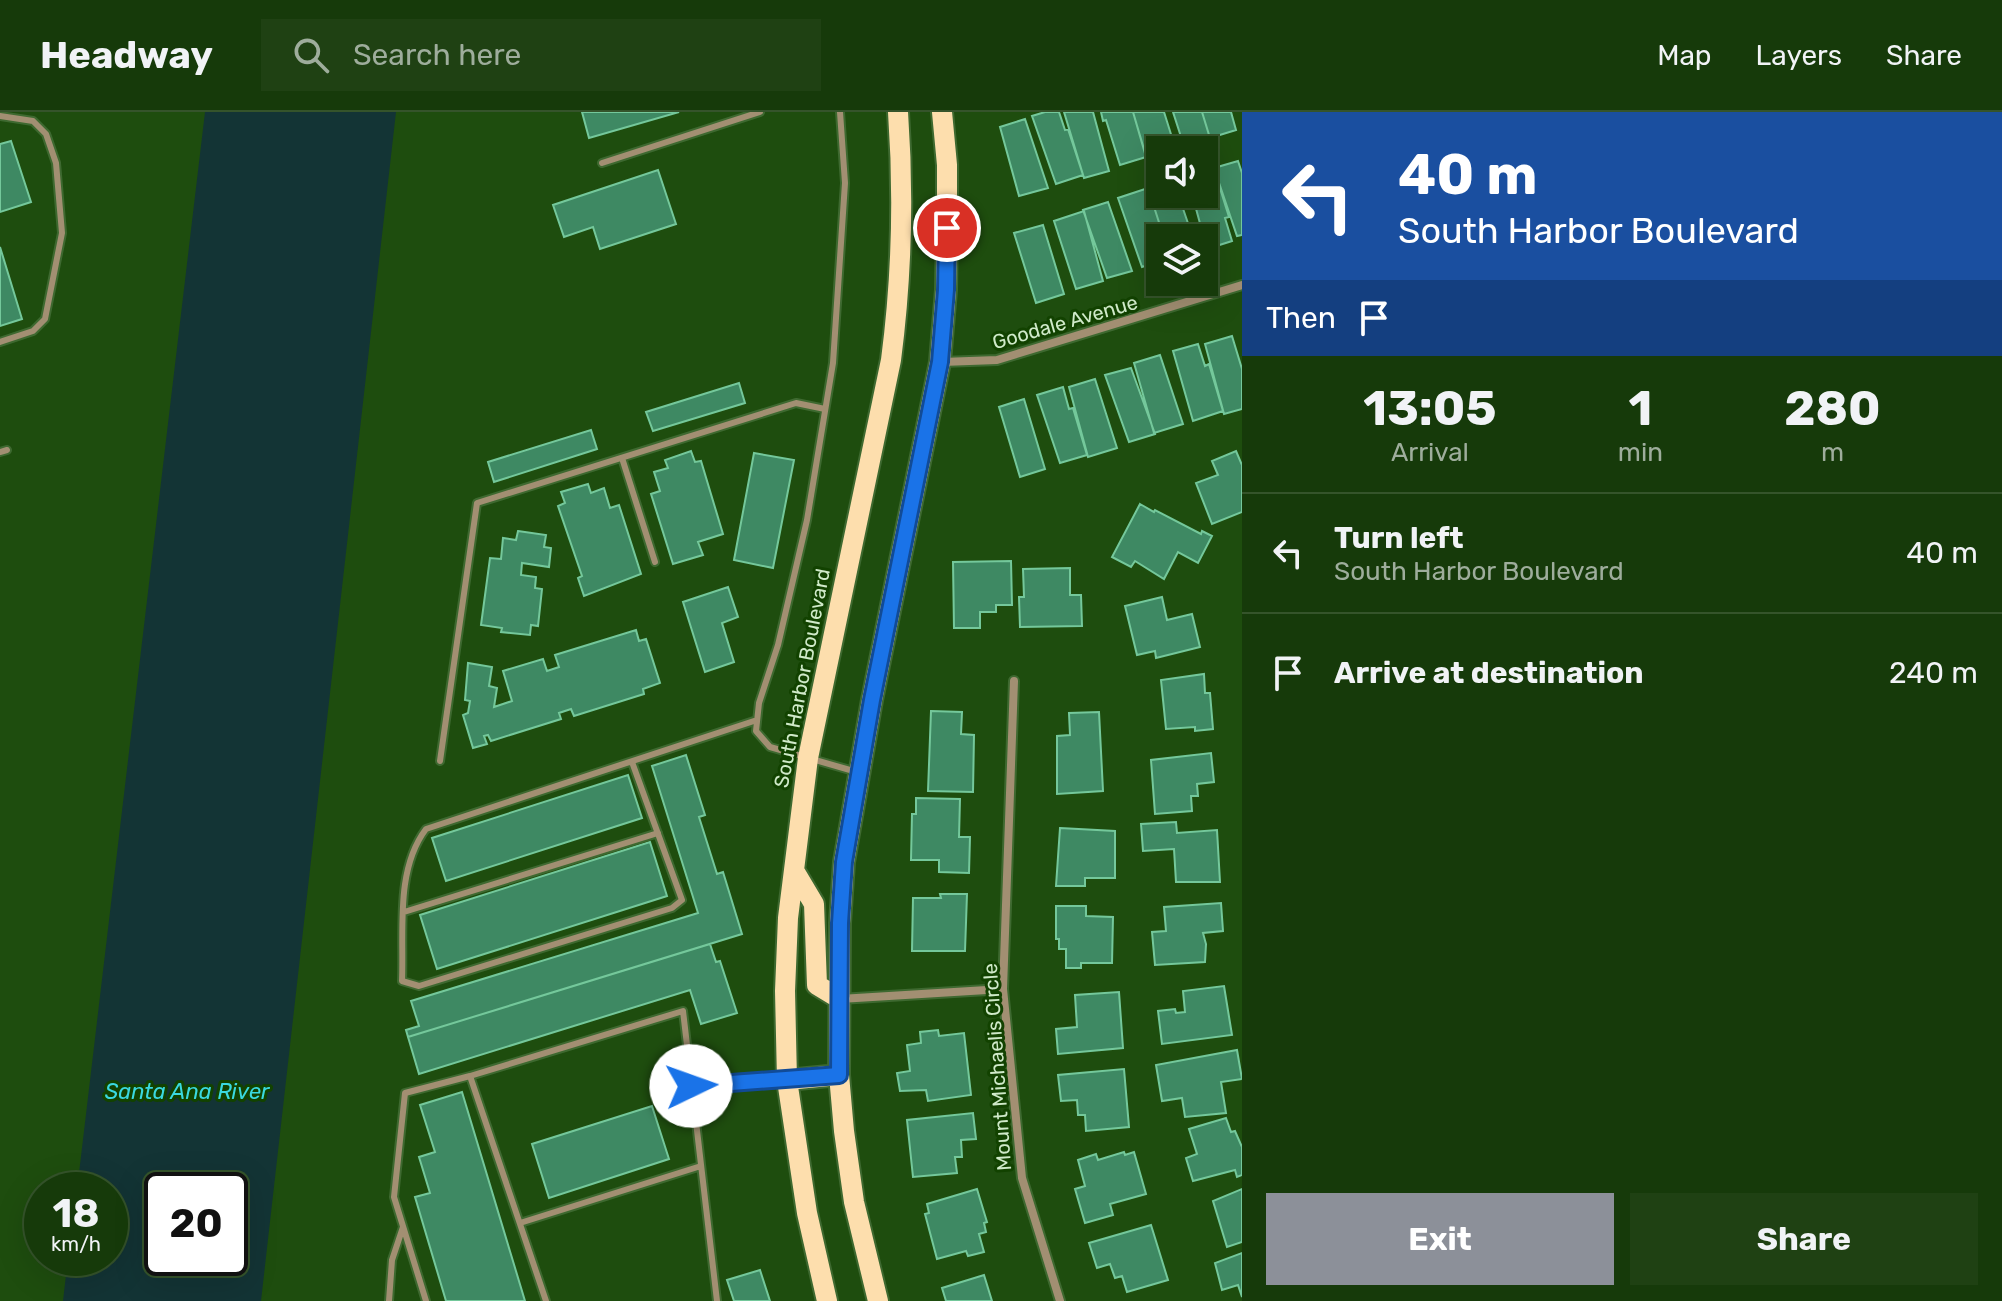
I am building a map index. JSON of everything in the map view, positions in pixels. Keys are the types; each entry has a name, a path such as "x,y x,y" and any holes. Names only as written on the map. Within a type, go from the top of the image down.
{"main road":[{"name":"South Harbor Boulevard","path":"827,1301 807,1213 787,1080 785,991 788,918 808,758 891,360 903,234 898,112"},
{"path":"878,1301 854,1202 844,1131 839,1075 840,923 844,862 940,362 946,290 947,212 942,112"},
{"path":"795,872 814,904 817,985 840,999"},
{"path":"787,1080 839,1075"}],"street":[{"name":"Goodale Avenue","path":"940,362 997,360 1242,285"},
{"name":"Mount Michaelis Circle","path":"1014,681 1003,989 1022,1178 1060,1301"},
{"path":"840,999 1003,989"}],"lane":[{"path":"602,163 760,112"},
{"path":"840,112 845,183 833,363 807,520 778,645 759,703 756,731 770,747 860,773"},
{"path":"0,116 33,121 46,134 56,163 62,233 45,319 33,331 0,342"},
{"path":"440,761 477,503 796,403 825,409"},
{"path":"622,458 655,562"},
{"path":"632,762 682,900 672,908 419,986 402,981 405,881 413,847 426,829 757,720"},
{"path":"404,912 658,833"},
{"path":"426,1301 394,1197 405,1093 683,1011 717,1301"},
{"path":"470,1076 546,1301"},
{"path":"691,1086 787,1080"},
{"path":"520,1223 701,1166"},
{"path":"389,1301 392,1260 403,1226"}],"water":[{"name":"Santa Ana River","path":"205,112 396,112 261,1301 63,1301 66,1276 128,1276 128,1172 79,1172"}],"building":[{"path":"582,112 679,112 589,138"},
{"path":"1059,112 1083,175 1056,184 1032,116"},
{"path":"1064,112 1093,112 1109,171 1084,178"},
{"path":"1101,112 1133,112 1146,157 1120,165 1106,120 1103,121"},
{"path":"1133,112 1164,112 1172,136 1146,136 1146,156"},
{"path":"1173,112 1202,112 1209,135 1181,136"},
{"path":"1202,112 1231,112 1236,130 1209,136"},
{"path":"1025,119 1048,188 1019,196 1000,127"},
{"path":"11,141 31,202 0,212 0,144"},
{"path":"1238,161 1242,173 1242,235 1237,236 1218,180 1218,167"},
{"path":"658,170 676,224 600,249 593,227 564,237 553,205"},
{"path":"1218,182 1229,217 1225,218 1232,241 1218,245 1218,224 1200,224 1196,208 1218,208"},
{"path":"1146,189 1146,208 1154,208 1159,224 1146,224 1146,266 1142,267 1118,198"},
{"path":"1108,202 1132,271 1107,278 1083,210"},
{"path":"1154,208 1183,208 1188,224 1160,224"},
{"path":"1084,211 1103,281 1076,289 1054,221"},
{"path":"1043,225 1064,294 1036,303 1014,233"},
{"path":"0,247 22,319 0,326"},
{"path":"1232,336 1242,369 1242,409 1224,414 1205,344"},
{"path":"1198,344 1205,366 1209,364 1223,411 1193,421 1173,351"},
{"path":"1160,355 1183,424 1154,433 1134,363"},
{"path":"1131,368 1155,434 1129,442 1105,375"},
{"path":"1095,379 1117,448 1088,457 1069,387"},
{"path":"739,383 745,403 653,431 646,412"},
{"path":"1063,387 1069,409 1073,408 1087,455 1060,463 1037,395"},
{"path":"1024,399 1045,469 1020,477 999,407"},
{"path":"591,430 597,449 494,482 488,462"},
{"path":"691,451 695,462 701,461 723,534 698,542 703,555 673,564 651,494 660,491 654,472 668,468 665,460"},
{"path":"1236,451 1242,465 1242,512 1212,524 1196,483 1218,475 1212,461"},
{"path":"754,453 794,460 773,568 734,560"},
{"path":"588,484 591,493 604,488 610,508 619,505 641,574 584,596 578,578 582,576 558,506 565,503 561,492"},
{"path":"1140,504 1201,534 1202,531 1212,536 1198,563 1178,552 1164,579 1135,561 1131,567 1112,557"},
{"path":"518,531 546,535 544,547 551,548 549,567 522,563 521,575 536,577 535,588 542,589 538,626 531,625 530,635 501,632 502,628 481,625 490,558 501,559 503,538 516,540"},
{"path":"1011,561 1012,605 996,605 996,612 980,612 980,628 954,628 953,562"},
{"path":"1070,568 1070,595 1081,595 1082,626 1020,627 1019,597 1024,597 1023,569"},
{"path":"728,587 738,617 722,623 734,662 705,672 683,602"},
{"path":"1162,597 1167,620 1192,614 1200,647 1156,658 1155,651 1137,655 1125,606"},
{"path":"636,630 639,641 646,639 660,683 643,689 644,694 574,716 571,709 559,713 561,719 491,741 488,735 484,736 487,744 473,748 463,715 468,713 470,701 465,700 468,663 492,667 489,686 497,688 494,707 512,701 503,671 543,659 547,671 559,667 555,655"},
{"path":"1204,674 1205,693 1210,693 1213,729 1166,729 1161,680"},
{"path":"931,711 962,712 961,734 974,735 973,792 928,791"},
{"path":"1099,712 1103,791 1057,794 1057,736 1070,735 1069,713"},
{"path":"1211,753 1214,782 1197,784 1198,796 1191,796 1192,811 1155,814 1151,760"},
{"path":"686,755 705,815 699,817 717,874 723,872 742,934 408,1037 406,1030 419,1026 411,1001 698,913 652,766"},
{"path":"628,775 642,818 446,881 432,838"},
{"path":"916,798 960,799 959,837 970,837 969,873 939,872 939,860 911,860 912,814 916,814"},
{"path":"1176,822 1177,833 1217,830 1220,882 1176,882 1174,849 1143,851 1141,824"},
{"path":"1060,828 1115,831 1115,878 1085,878 1085,886 1056,886"},
{"path":"650,842 667,896 437,969 420,915"},
{"path":"940,894 967,894 965,951 912,951 913,898 941,898"},
{"path":"1221,903 1223,931 1203,933 1205,962 1155,965 1152,932 1166,931 1164,907"},
{"path":"1056,906 1086,906 1086,916 1113,917 1112,963 1081,963 1081,968 1066,968 1066,949 1059,949 1059,939 1056,939"},
{"path":"710,944 716,962 720,961 737,1013 701,1024 690,990 419,1074 408,1037"},
{"path":"1224,986 1232,1035 1162,1044 1158,1011 1175,1009 1176,1013 1185,1012 1183,991"},
{"path":"1119,992 1123,1048 1058,1054 1056,1029 1077,1027 1075,995"},
{"path":"938,1030 939,1036 964,1033 971,1095 928,1101 926,1090 900,1091 897,1073 910,1071 907,1045 921,1043 920,1032"},
{"path":"1237,1050 1242,1079 1221,1082 1226,1113 1185,1117 1182,1098 1162,1101 1156,1065"},
{"path":"1124,1069 1129,1127 1086,1131 1085,1115 1078,1115 1077,1100 1061,1101 1058,1075"},
{"path":"462,1092 525,1301 446,1301 415,1197 430,1193 419,1157 435,1152 420,1105"},
{"path":"652,1106 669,1159 549,1198 532,1144"},
{"path":"973,1113 976,1139 961,1140 962,1157 955,1157 957,1173 913,1177 907,1120"},
{"path":"1226,1118 1242,1147 1242,1175 1237,1177 1235,1170 1193,1181 1186,1158 1197,1154 1189,1129"},
{"path":"1124,1152 1125,1155 1134,1152 1146,1194 1110,1204 1113,1215 1085,1223 1075,1189 1085,1186 1078,1160 1096,1154 1098,1160"},
{"path":"977,1189 987,1222 984,1223 986,1232 979,1234 984,1252 968,1256 966,1251 937,1259 925,1214 929,1213 927,1204"},
{"path":"1242,1189 1242,1242 1227,1247 1213,1201"},
{"path":"1151,1225 1168,1280 1127,1292 1122,1276 1115,1278 1110,1264 1097,1268 1089,1243"},
{"path":"1242,1253 1242,1297 1238,1285 1222,1290 1215,1263"},
{"path":"760,1270 770,1301 734,1301 727,1280"},
{"path":"984,1275 992,1301 946,1301 942,1288"}],"route":[{"path":"691,1086 839,1075 840,923 844,862 872,700 940,362 947,228"}]}
